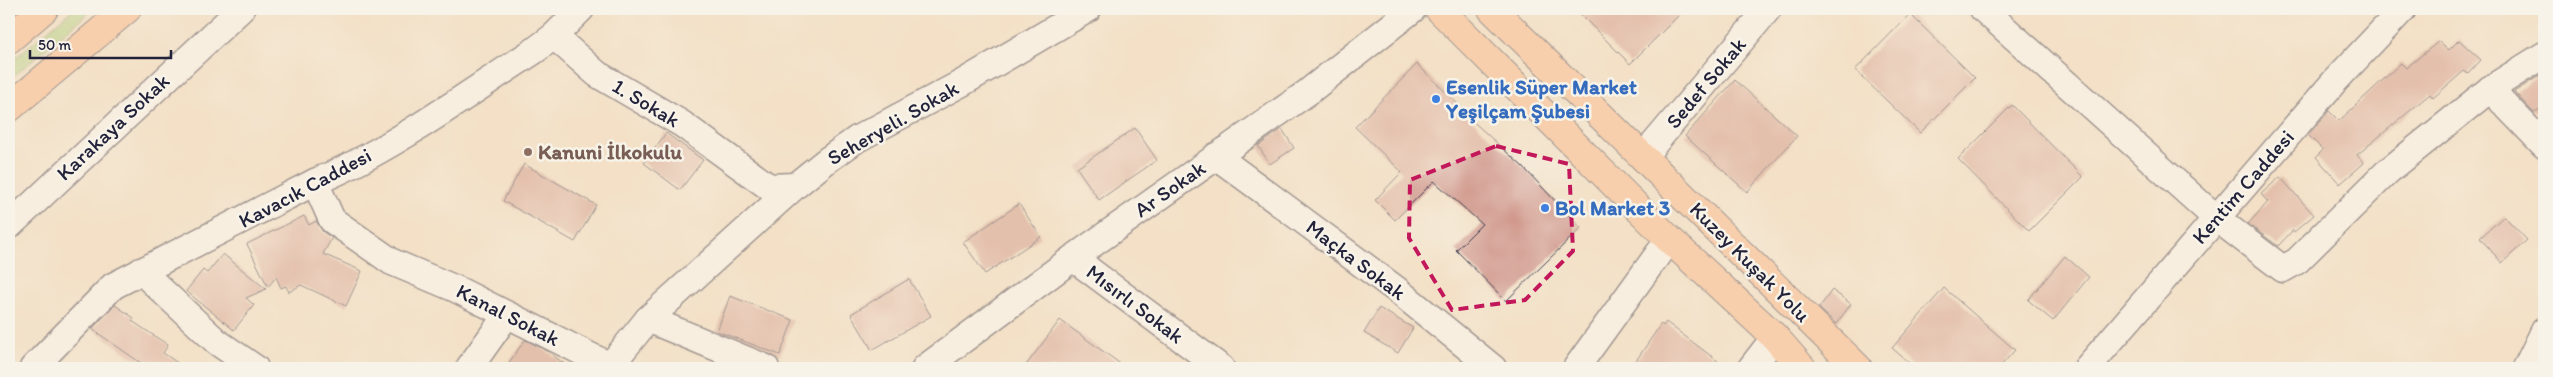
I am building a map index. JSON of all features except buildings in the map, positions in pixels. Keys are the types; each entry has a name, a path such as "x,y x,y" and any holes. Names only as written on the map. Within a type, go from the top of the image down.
{"main road":[{"path":"9,39 44,9"},
{"path":"9,108 127,9"},
{"name":"Kuzey Kuşak Yolu","path":"1439,9 1669,239 1775,337 1802,368"},
{"name":"Kuzey Kuşak Yolu","path":"1492,9 1858,368"}],"street":[{"name":"Karakaya Sokak","path":"9,226 241,9"},
{"name":"Kavacık Caddesi","path":"33,368 113,286 340,171 386,145 534,51 554,36 581,9"},
{"name":"Seheryeli. Sokak","path":"648,319 795,186 858,139 962,83 1088,9"},
{"name":"Ar Sokak","path":"925,368 1073,258 1308,92 1413,9"},
{"name":"Sedef Sokak","path":"1643,156 1768,9"},
{"path":"1983,9 2216,218 2283,269 2297,261 2387,172 2490,89 2544,55"},
{"name":"Kentim Caddesi","path":"2086,368 2334,82 2403,9"},
{"name":"1. Sokak","path":"554,36 598,74 682,124 769,187 795,186"},
{"path":"2490,89 2544,145"},
{"name":"Maçka Sokak","path":"1216,156 1397,290 1493,368"},
{"name":"Kanal Sokak","path":"315,182 332,220 392,262 456,289 506,316 610,366 648,319"},
{"path":"1576,368 1669,239"},
{"name":"Mısırlı Sokak","path":"1073,258 1221,368"},
{"path":"141,271 217,342 255,368"},
{"path":"469,368 506,316"},
{"path":"648,319 766,368"},
{"path":"2526,368 2544,331"},
{"path":"1752,368 1775,337"}],"highlighted area":[{"path":"1496,146 1569,164 1573,251 1525,300 1452,310 1409,238 1410,180"}],"green space":[{"path":"73,9 93,9 9,80 9,63"}],"place":[{"name":"Esenlik Süper Market Yeşilçam Şubesi","path":"1436,99"},
{"name":"Kanuni İlkokulu","path":"528,152"},
{"name":"Bol Market 3","path":"1545,208"}]}
